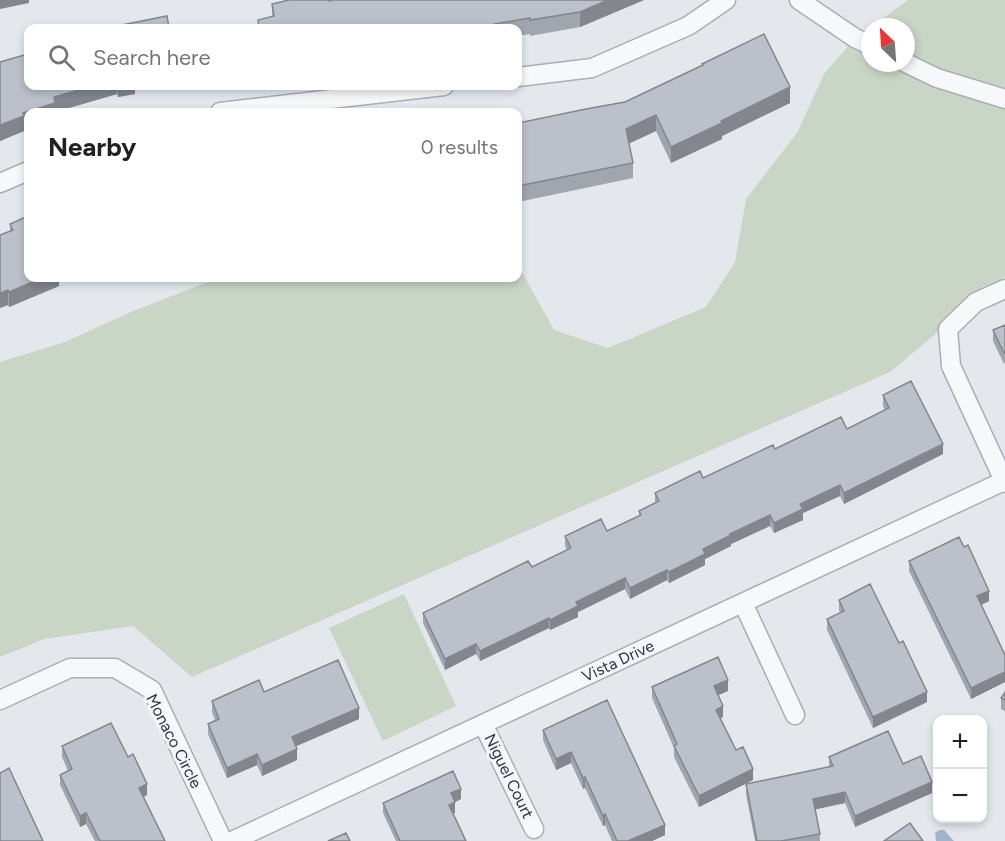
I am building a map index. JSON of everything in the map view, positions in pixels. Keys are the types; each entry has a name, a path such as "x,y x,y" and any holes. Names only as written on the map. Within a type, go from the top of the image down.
{"street":[{"path":"522,77 592,68 688,26 726,0"},
{"path":"799,0 861,41"},
{"path":"915,67 937,78 1005,99"},
{"path":"254,108 410,90"},
{"path":"0,183 24,173"},
{"path":"1005,289 976,302 948,329 951,366 1005,482"},
{"name":"Vista Drive","path":"232,841 1005,482"},
{"path":"743,603 795,715"},
{"name":"Monaco Circle","path":"0,700 70,668 115,668 152,690 223,841"},
{"name":"Niguel Court","path":"483,724 534,829"}],"green space":[{"path":"908,0 1005,0 1005,276 890,372 192,677 133,626 44,639 0,657 0,362 65,342 131,312 208,282 522,282 522,272 554,330 608,348 706,307 735,262 746,199 797,133 824,74 861,34 861,72 915,72 915,18 883,18"},
{"path":"404,594 456,706 383,741 329,628"}],"water":[{"path":"944,830 954,841 936,841 935,833"}],"building":[{"path":"289,0 608,0 580,12 494,24 258,24 258,20 274,16 272,4"},
{"path":"167,16 168,24 127,24"},
{"path":"764,34 790,87 671,147 656,115 626,129 633,163 522,185 522,122 625,102"},
{"path":"24,55 24,90 79,90 54,97 55,103 39,108 24,108 24,116 0,125 0,62"},
{"path":"24,218 24,282 33,282 9,292 8,290 0,293 0,235 13,230 10,224"},
{"path":"1005,325 1005,353 1004,353 993,330"},
{"path":"911,381 943,444 844,493 840,485 800,504 803,509 774,523 770,515 703,549 705,554 669,572 667,570 630,588 625,578 576,602 578,606 550,620 549,618 480,651 476,644 445,659 423,613 528,561 532,567 571,548 565,536 601,519 607,531 641,515 639,511 659,501 655,493 700,471 703,478 773,445 775,449 841,417 847,429 889,408 883,395"},
{"path":"959,537 964,547 968,545 989,591 977,596 1005,655 1005,672 971,688 909,561"},
{"path":"870,584 899,643 903,641 927,692 873,717 827,619 844,611 839,600"},
{"path":"718,657 728,680 714,686 723,706 716,710 736,750 743,747 753,769 699,796 674,746 677,744 652,687"},
{"path":"338,660 359,708 292,737 297,749 262,765 257,754 227,768 208,724 219,719 212,701 259,680 264,692"},
{"path":"607,700 665,825 628,841 617,841 571,752 556,759 543,730"},
{"path":"111,723 128,757 133,754 147,784 139,788 165,841 100,841 86,813 80,816 60,775 72,769 62,746"},
{"path":"888,731 903,764 921,756 932,782 855,816 845,792 813,799 820,834 781,841 757,841 746,784 833,766 829,757"},
{"path":"9,768 43,841 0,841 0,773"},
{"path":"453,771 461,789 451,793 455,802 449,805 466,841 400,841 383,803"},
{"path":"910,823 923,841 884,841"},
{"path":"346,833 350,841 328,841"}]}
